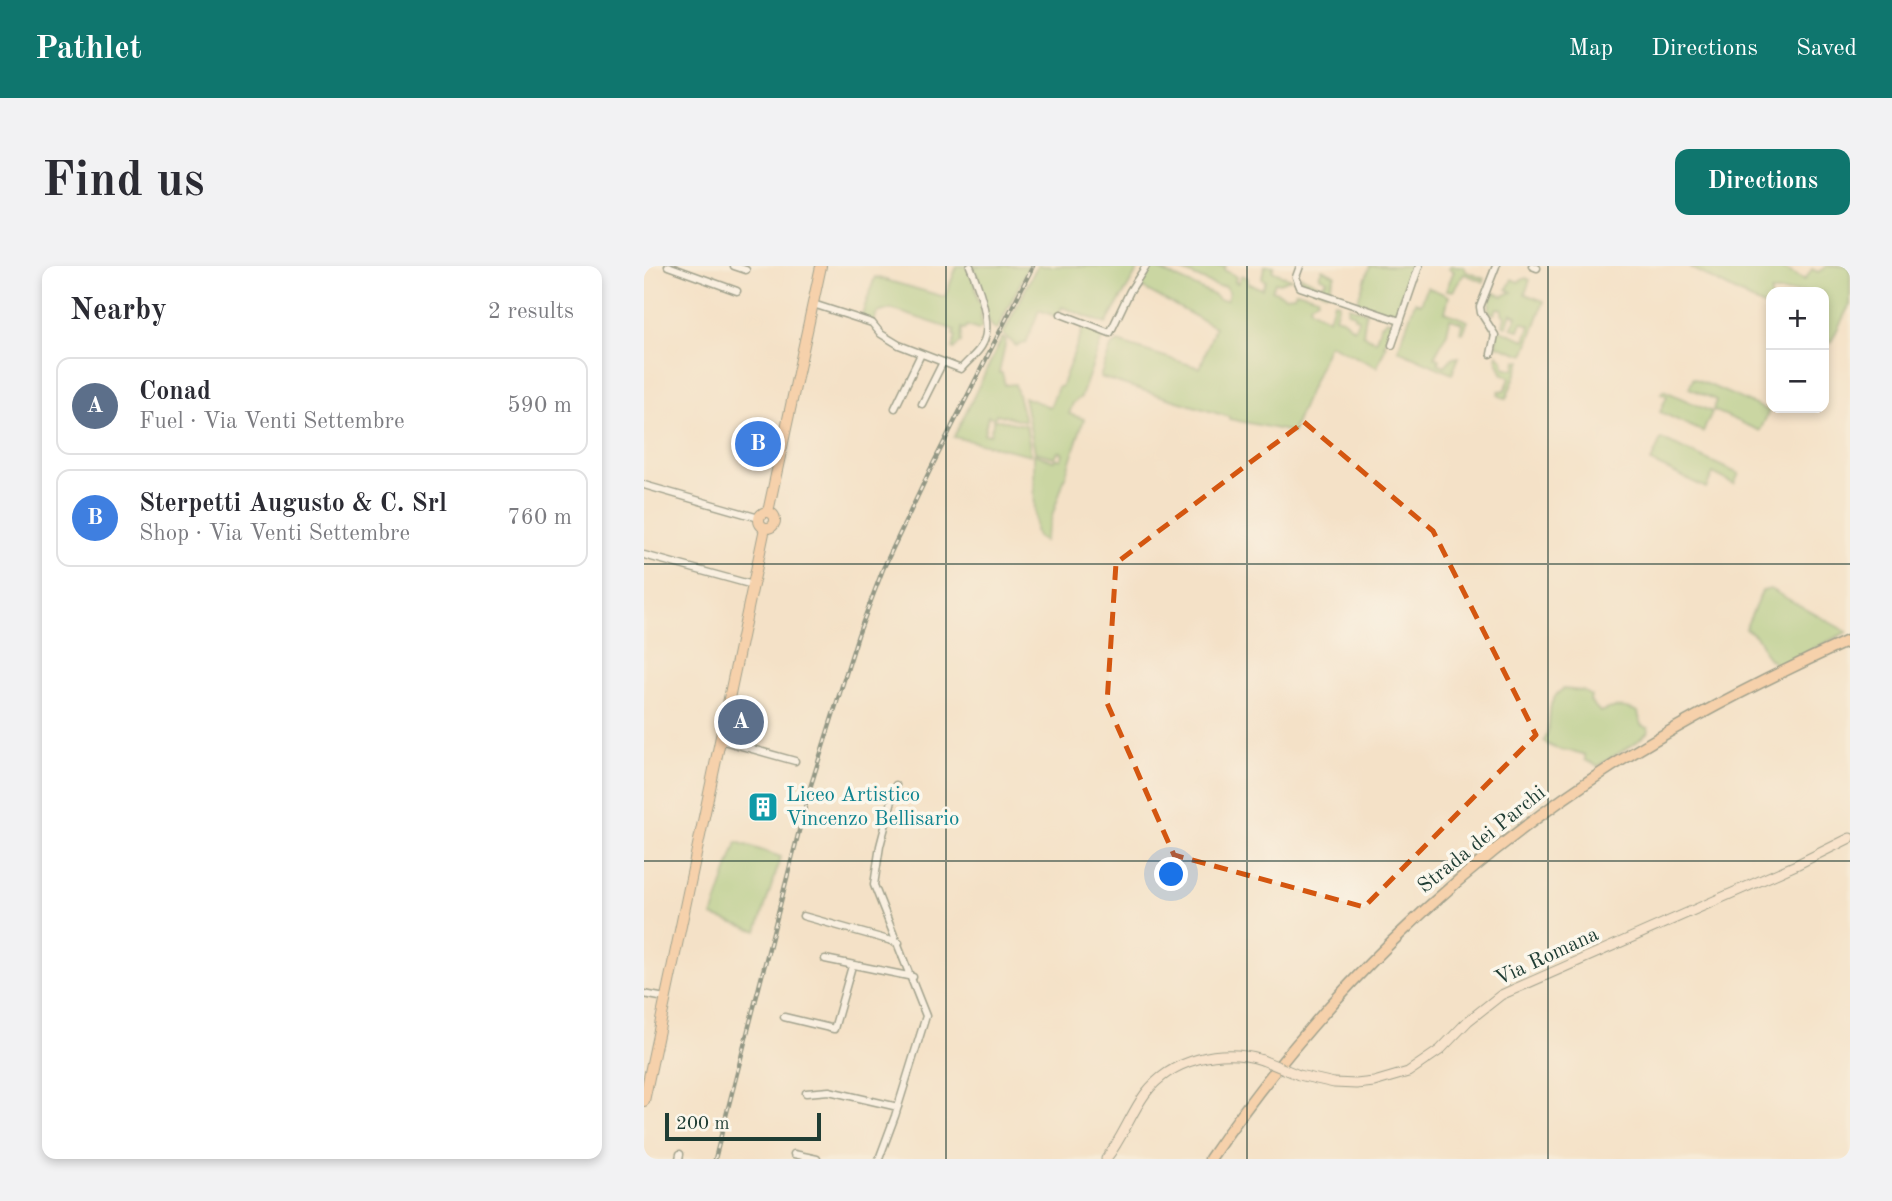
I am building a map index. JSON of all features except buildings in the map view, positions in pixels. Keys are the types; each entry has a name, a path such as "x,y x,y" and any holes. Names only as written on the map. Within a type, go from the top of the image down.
{"highway":[{"name":"Strada dei Parchi","path":"1210,1159 1272,1074 1348,986 1407,927 1485,859 1574,792 1653,741 1741,692 1850,640"},
{"name":"Strada dei Parchi","path":"1218,1159 1277,1079 1347,998 1412,932 1489,865 1564,807 1639,758 1726,708 1850,648"}],"main road":[{"path":"768,512 821,266"},
{"path":"765,528 761,526 759,518 768,512"},
{"path":"765,528 775,522 773,514 768,512"},
{"path":"644,1101 649,1055 665,998 765,528"},
{"name":"Via Romana","path":"1106,1159 1147,1091 1168,1073 1206,1057 1230,1054 1262,1060 1299,1076 1334,1083 1374,1082 1408,1072 1440,1050 1468,1020 1501,995 1850,838"}],"street":[{"path":"668,266 737,291"},
{"path":"734,266 746,271"},
{"path":"813,304 872,323 886,338 961,369 985,341 987,328 978,286 970,266"},
{"path":"1061,314 1110,333 1130,291 1146,266"},
{"path":"1300,266 1296,277 1300,287 1400,321"},
{"path":"1392,345 1419,266"},
{"path":"1491,354 1495,335 1480,307 1496,266"},
{"path":"895,408 921,354"},
{"path":"922,404 943,362"},
{"path":"644,485 759,518"},
{"path":"644,555 753,584"},
{"path":"720,740 795,761"},
{"path":"879,1159 926,1016 913,977 874,885 880,846 896,785"},
{"path":"803,916 899,943"},
{"path":"825,959 913,977"},
{"path":"784,1017 834,1029 852,966"},
{"path":"644,994 665,998"},
{"path":"806,1093 830,1091 898,1107"},
{"path":"794,1154 817,1159"}],"highlighted area":[{"path":"1304,422 1433,531 1536,735 1364,907 1174,855 1107,703 1116,563"}],"green space":[{"path":"957,266 966,266 975,283 982,327 978,330 967,326 962,328 961,342 954,349 955,330 891,309 877,313 874,321 861,317 875,277 945,297"},
{"path":"972,266 1029,266 997,330 987,318 982,288"},
{"path":"1037,266 1140,266 1106,324 1062,307 1057,317 1039,310 1026,343 1016,346 1003,334"},
{"path":"1172,266 1226,266 1224,270 1236,276 1235,282 1238,283 1242,275 1248,278 1248,283 1262,289 1266,281 1262,279 1264,266 1274,266 1272,271 1291,279 1275,282 1272,290 1285,296 1294,295 1296,291 1318,297 1318,300 1310,304 1311,309 1329,319 1334,302 1339,303 1335,317 1354,329 1359,319 1348,312 1349,306 1366,312 1363,335 1376,341 1380,326 1387,320 1393,323 1377,367 1329,344 1292,432 1229,419 1100,377 1111,347 1118,342 1200,368 1215,327 1139,286 1153,267 1214,295 1219,300 1227,300 1229,292 1225,286 1218,287"},
{"path":"1370,266 1412,266 1395,314 1357,302"},
{"path":"1450,266 1463,266 1467,272 1485,279 1484,282 1464,274 1453,291 1446,290 1454,271 1449,269"},
{"path":"1782,266 1805,280 1812,269 1818,272 1827,266 1850,266 1850,304 1831,342 1829,287 1766,287 1766,307 1691,268"},
{"path":"1322,269 1335,275 1327,293 1303,285 1300,281 1301,276 1321,286 1327,280 1319,276"},
{"path":"1526,278 1530,280 1525,294 1544,301 1524,355 1496,345 1497,334 1493,327 1525,340 1530,325 1522,322 1519,330 1511,328 1517,316 1511,313 1507,326 1503,325 1505,316 1502,309 1497,308 1494,314 1489,311 1492,292 1503,296 1512,292 1507,289 1512,279 1518,282"},
{"path":"1427,287 1449,296 1445,312 1468,321 1463,333 1460,332 1462,323 1450,319 1447,333 1434,357 1440,360 1438,363 1445,366 1452,358 1459,357 1452,374 1398,350 1415,302 1421,304"},
{"path":"1084,326 1103,336 1081,397 1073,403 1069,414 1084,419 1044,541 1037,537 1035,531 1034,454 1054,461 1056,458 1061,460 1063,453 1059,451 1054,457 1035,452 1024,397 1050,407 1058,387 1061,387"},
{"path":"1002,338 1006,340 999,373 1002,373 1005,385 1015,384 1025,421 996,414 995,418 988,416 984,434 990,435 994,419 1026,425 1031,455 954,437"},
{"path":"1497,354 1503,360 1504,367 1515,368 1516,360 1521,361 1506,399 1498,395 1499,391 1505,390 1510,378 1502,373"},
{"path":"1693,378 1766,410 1768,413 1760,431 1713,410 1716,400 1689,388"},
{"path":"1663,390 1712,412 1703,432 1660,412 1667,396 1661,393"},
{"path":"1661,439 1739,474 1734,484 1713,473 1706,488 1651,462"},
{"path":"1770,589 1847,632 1775,668 1757,637 1745,629 1762,591"},
{"path":"1563,689 1583,691 1591,696 1590,701 1600,712 1619,708 1638,712 1641,725 1649,731 1598,766 1585,760 1585,755 1548,745 1544,741 1549,728 1551,707 1557,694"},
{"path":"737,842 781,857 757,931 712,916"}],"railway":[{"path":"715,1159 810,788 858,635 883,569 1033,266"}],"place":[{"name":"Sterpetti Augusto & C. Srl","path":"758,444"},
{"name":"Conad","path":"741,722"},
{"name":"Liceo Artistico Vincenzo Bellisario","path":"763,807"}]}
